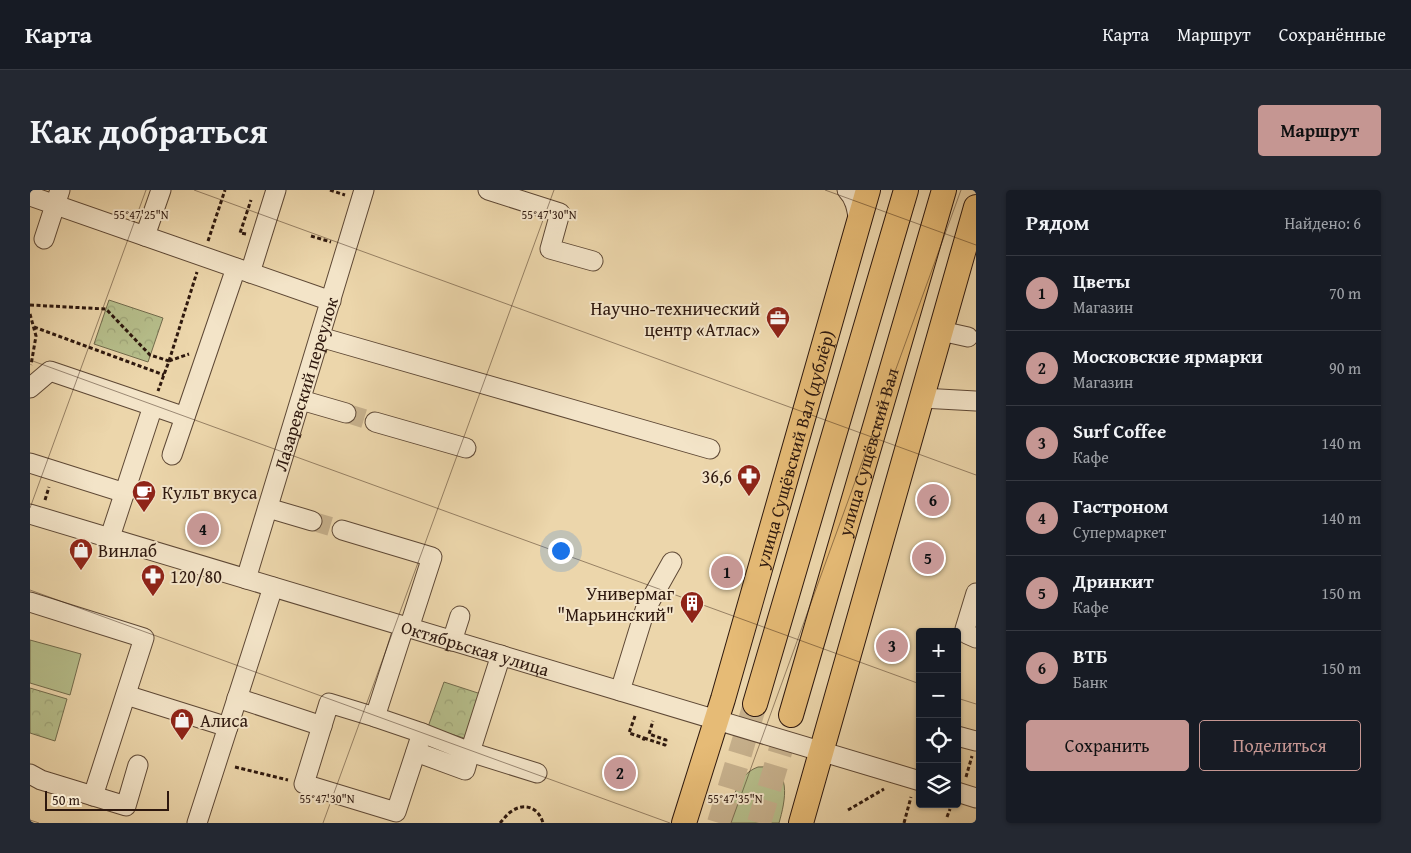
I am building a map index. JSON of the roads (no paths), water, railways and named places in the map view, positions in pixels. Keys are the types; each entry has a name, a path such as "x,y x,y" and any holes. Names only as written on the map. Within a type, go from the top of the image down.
{"main road":[{"name":"улица Сущёвский Вал (дублёр)","path":"684,823 717,720 868,190"},
{"name":"улица Сущёвский Вал","path":"754,704 906,190"},
{"name":"улица Сущёвский Вал","path":"791,715 944,190"},
{"path":"801,823 976,206"},
{"path":"695,786 696,823"}],"street":[{"path":"145,236 160,190"},
{"path":"172,454 276,190"},
{"name":"Лазаревский переулок","path":"246,579 364,190"},
{"path":"488,190 560,213 550,249 593,261"},
{"path":"847,190 852,195 859,224"},
{"path":"30,196 58,198 145,236 331,301"},
{"path":"44,239 58,198"},
{"path":"941,331 968,337"},
{"path":"320,337 710,450"},
{"path":"30,388 50,371 185,417"},
{"path":"922,398 976,401"},
{"path":"301,400 346,413"},
{"path":"110,538 153,406"},
{"path":"375,422 466,448"},
{"path":"30,463 125,493"},
{"path":"268,508 312,521"},
{"name":"Октябрьская улица","path":"30,514 822,752 915,789"},
{"path":"342,530 432,557 375,717"},
{"path":"620,691 645,610 672,562"},
{"path":"198,823 273,587"},
{"path":"976,593 966,629 967,634 976,638"},
{"path":"30,602 144,638 93,796"},
{"path":"452,641 460,616"},
{"path":"416,752 465,770 501,655"},
{"path":"126,695 228,726"},
{"path":"237,698 322,726"},
{"path":"422,733 396,812 384,816 304,784 330,703 422,733 470,752 537,774"},
{"path":"961,738 975,746"},
{"path":"30,774 41,780 126,806 138,766"},
{"path":"961,794 976,798"}],"tunnel":[{"path":"346,413 375,422"},
{"path":"312,521 342,530"},
{"path":"719,823 755,704"},
{"path":"759,823 791,715"}],"place":[{"name":"Научно-технический центр «Атлас»","path":"778,339"},
{"name":"36,6","path":"749,497"},
{"name":"ВТБ","path":"933,500"},
{"name":"Культ вкуса","path":"144,513"},
{"name":"Гастроном","path":"203,529"},
{"name":"Дринкит","path":"928,558"},
{"name":"Винлаб","path":"81,571"},
{"name":"Цветы","path":"727,572"},
{"name":"120/80","path":"153,597"},
{"name":"Универмаг \"Марьинский\"","path":"692,624"},
{"name":"Surf Coffee","path":"892,646"},
{"name":"Алиса","path":"182,741"},
{"name":"Московские ярмарки","path":"620,773"}]}
